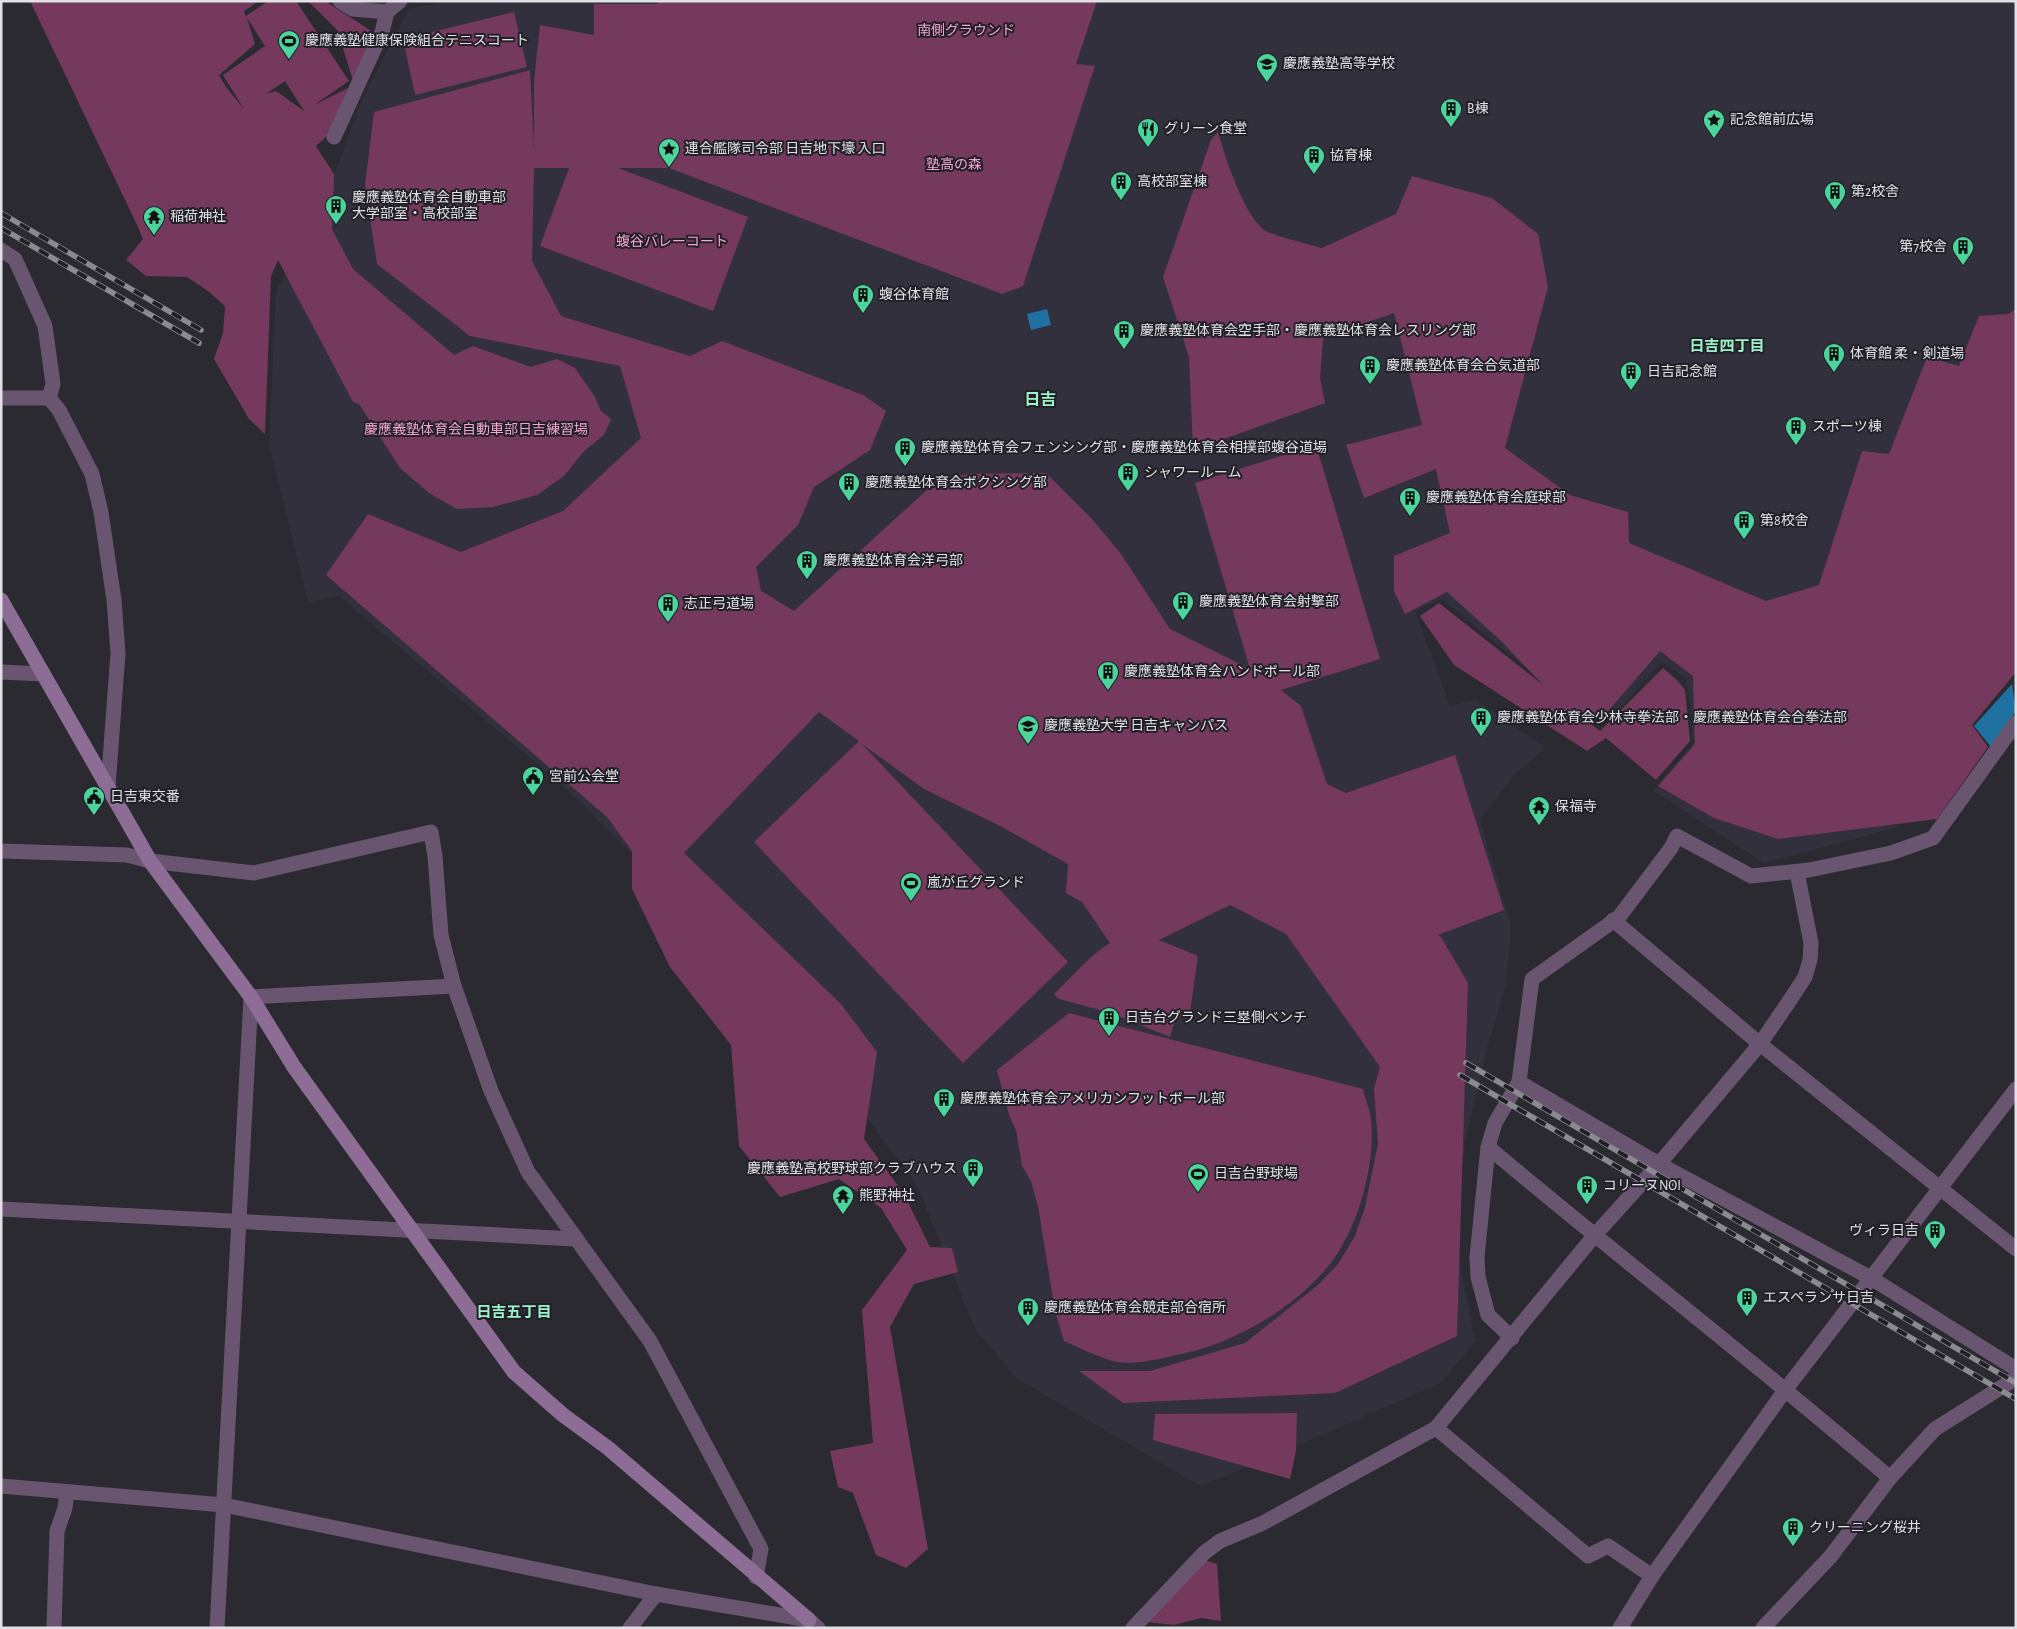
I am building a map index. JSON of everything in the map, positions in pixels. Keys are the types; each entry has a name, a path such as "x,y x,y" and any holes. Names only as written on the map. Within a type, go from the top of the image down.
{"street":[{"path":"340,1 353,9 387,12"},
{"path":"334,137 382,32 387,12 400,1"},
{"path":"1,250 15,259 44,326 54,384 49,398"},
{"path":"1,398 49,398"},
{"path":"49,398 59,410 92,474 102,522 114,600 118,653 108,787"},
{"path":"1,600 150,861 251,996 294,1067 514,1372 563,1416 608,1448 813,1624"},
{"path":"1,672 43,674"},
{"path":"1512,1338 1488,1315 1478,1278 1477,1257 1488,1147 1495,1123 1519,1082 1532,979 1618,918 1672,848 1677,836 1751,876 1797,872 1891,854 1933,838 2016,723"},
{"path":"1,851 127,855 150,861 254,872 430,832 435,856 440,935 454,986 491,1091 528,1172 650,1341 761,1550 756,1577"},
{"path":"1133,1628 1204,1553 1220,1541 1263,1523 1436,1428 1594,1236 1659,1164 1760,1044 1804,977 1810,960 1811,944 1797,872"},
{"path":"1614,920 1760,1044 2016,1249"},
{"path":"251,996 454,986"},
{"path":"217,1628 251,996"},
{"path":"1519,1082 1659,1164 1871,1278 2016,1369"},
{"path":"1620,1628 1652,1576 1786,1389 2016,1089"},
{"path":"1488,1147 1594,1236 1786,1389 1890,1478"},
{"path":"1,1209 239,1223 575,1239"},
{"path":"1763,1628 1831,1556 1890,1478 1935,1429 2016,1378"},
{"path":"1436,1428 1588,1556 1608,1546 1652,1576"},
{"path":"1,1486 224,1505 656,1594 813,1624"},
{"path":"54,1628 57,1531 65,1508 67,1492"},
{"path":"630,1628 656,1594"}],"shaded area":[{"name":"慶應義塾大学 日吉キャンパス","path":"452,1 2016,1 2016,654 1895,828 1764,863 1653,790 1693,743 1691,709 1686,678 1662,662 1620,708 1598,727 1442,599 1415,611 1450,706 1476,700 1546,748 1516,773 1480,819 1510,922 1510,945 1505,988 1487,1048 1465,1143 1454,1233 1475,1341 1442,1382 1201,1486 1016,1378 974,1327 917,1185 769,988 562,785 339,596 308,602 269,444 276,292 337,168 362,100 408,11 413,8"}],"green space":[{"name":"慶應義塾体育会自動車部日吉練習場","path":"30,1 259,1 244,11 246,16 268,1 296,1 349,81 314,105 348,88 328,135 316,146 334,174 332,229 353,269 454,355 473,346 531,367 557,359 575,368 595,397 601,411 611,419 604,435 584,451 564,476 537,495 493,507 457,509 429,493 400,468 359,404 353,402 278,260 271,276 265,434 249,419 214,359 223,333 225,306 208,291 187,277 146,276 126,260 143,239","holes":["247,18 265,46 223,75 244,109 219,75 255,44","285,81 304,111 276,91 266,94"]},
{"path":"308,1 330,1 328,3 376,34 353,81 338,31"},
{"path":"658,1 1097,1 1076,64 1095,66 1023,286 1002,294 669,168 618,168 748,217 713,311 540,246 569,168 534,168 532,261 561,316 690,356 722,341 863,395 886,411 870,450 814,487 798,525 756,567 761,591 794,611 938,480 969,474 1046,473 1092,519 1121,554 1170,629 1250,669 1195,483 1316,445 1380,659 1281,690 1301,706 1327,784 1346,793 1455,755 1504,910 1438,935 1468,983 1457,1336 1335,1393 1123,1403 1079,1371 1150,1371 1245,1343 1318,1285 1338,1264 1355,1236 1365,1207 1378,1144 1374,1089 1380,1067 1286,934 1230,905 1159,940 1198,956 1189,1019 1176,1016 1170,1037 1111,1013 1059,999 1054,994 1088,960 1110,943 1082,902 1066,893 1068,864 1002,827 924,789 862,744 1068,962 963,1063 754,842 859,741 819,712 684,853 841,1004 877,1052 864,1139 904,1194 930,1247 952,1248 958,1272 914,1284 890,1327 928,1549 906,1568 876,1555 853,1493 838,1487 830,1451 873,1443 862,1310 907,1250 881,1208 839,1179 780,1197 739,1146 731,1045 670,967 632,889 632,851 607,817 326,575 368,514 461,552 563,511 641,438 620,366 470,336 377,264 365,185 374,112 530,70 534,150 534,81 540,25 594,35 594,4 658,4"},
{"name":"慶應義塾健康保険組合テニスコート","path":"514,12 527,67 415,95 403,39"},
{"path":"1218,132 1230,169 1249,210 1263,229 1281,237 1322,248 1396,214 1412,176 1492,198 1538,234 1548,287 1505,448 1570,495 1628,512 1629,543 1766,601 1819,585 1862,451 1889,454 1927,357 1959,366 1979,316 2008,314 2016,309 2016,672 1972,725 1988,747 1937,819 1778,839 1714,818 1658,786 1695,744 1693,676 1660,651 1603,717 1573,710 1600,731 1663,668 1685,690 1690,741 1656,780 1606,738 1587,751 1454,665 1420,616 1439,603 1543,685 1500,640 1447,592 1405,614 1394,591 1394,556 1450,533 1436,469 1364,498 1346,445 1422,425 1394,313 1323,338 1320,379 1325,403 1193,450 1189,357 1163,277 1211,140"},
{"name":"日吉台野球場","path":"1069,1013 1363,1089 1370,1115 1372,1136 1368,1173 1358,1211 1351,1229 1333,1260 1319,1277 1283,1308 1263,1321 1220,1342 1199,1350 1147,1361 1117,1362 1064,1341 1055,1311 1038,1206 1031,1181 1022,1166 1016,1130 1010,1118 997,1070"},
{"path":"1297,1413 1296,1451 1290,1479 1153,1440 1155,1414"},
{"path":"1204,1560 1217,1564 1221,1621 1201,1618 1174,1625 1147,1622"}],"water":[{"path":"1047,309 1051,325 1031,330 1027,314"},
{"path":"2012,684 2016,711 1991,747 1974,726"}],"railway":[{"path":"1,213 201,330"},
{"path":"1,228 199,343"},
{"path":"1466,1063 2016,1383"},
{"path":"1460,1075 2016,1399"}],"place":[{"name":"慶應義塾健康保険組合テニスコート","path":"289,60"},
{"name":"慶應義塾高等学校","path":"1267,83"},
{"name":"B棟","path":"1451,128"},
{"name":"記念館前広場","path":"1714,139"},
{"name":"グリーン食堂","path":"1148,148"},
{"name":"連合艦隊司令部 日吉地下壕 入口","path":"669,168"},
{"name":"協育棟","path":"1314,175"},
{"name":"高校部室棟","path":"1121,201"},
{"name":"第2校舎","path":"1835,211"},
{"name":"慶應義塾体育会自動車部 大学部室・高校部室","path":"336,225"},
{"name":"稲荷神社","path":"154,236"},
{"name":"第7校舎","path":"1963,266"},
{"name":"蝮谷体育館","path":"863,314"},
{"name":"慶應義塾体育会空手部・慶應義塾体育会レスリング部","path":"1124,350"},
{"name":"体育館 柔・剣道場","path":"1834,373"},
{"name":"慶應義塾体育会合気道部","path":"1370,385"},
{"name":"日吉記念館","path":"1631,391"},
{"name":"スポーツ棟","path":"1796,446"},
{"name":"慶應義塾体育会フェンシング部・慶應義塾体育会相撲部蝮谷道場","path":"905,467"},
{"name":"シャワールーム","path":"1128,492"},
{"name":"慶應義塾体育会ボクシング部","path":"849,502"},
{"name":"慶應義塾体育会庭球部","path":"1410,517"},
{"name":"第8校舎","path":"1744,540"},
{"name":"慶應義塾体育会洋弓部","path":"807,580"},
{"name":"慶應義塾体育会射撃部","path":"1183,621"},
{"name":"志正弓道場","path":"668,623"},
{"name":"慶應義塾体育会ハンドボール部","path":"1108,691"},
{"name":"慶應義塾体育会少林寺拳法部・慶應義塾体育会合拳法部","path":"1481,737"},
{"name":"慶應義塾大学 日吉キャンパス","path":"1028,745"},
{"name":"宮前公会堂","path":"533,796"},
{"name":"日吉東交番","path":"94,816"},
{"name":"保福寺","path":"1539,826"},
{"name":"嵐が丘グランド","path":"911,902"},
{"name":"日吉台グランド三塁側ベンチ","path":"1109,1037"},
{"name":"慶應義塾体育会アメリカンフットボール部","path":"944,1118"},
{"name":"慶應義塾高校野球部クラブハウス","path":"973,1188"},
{"name":"日吉台野球場","path":"1198,1193"},
{"name":"コリーヌNOI","path":"1587,1205"},
{"name":"熊野神社","path":"843,1215"},
{"name":"ヴィラ日吉","path":"1935,1250"},
{"name":"エスペランサ日吉","path":"1747,1317"},
{"name":"慶應義塾体育会競走部合宿所","path":"1028,1327"},
{"name":"クリーニング桜井","path":"1793,1547"}],"district":[{"name":"日吉四丁目","path":"1727,346"},
{"name":"日吉","path":"1040,400"},
{"name":"日吉五丁目","path":"514,1312"}],"park label":[{"name":"南側グラウンド","path":"966,31"},
{"name":"塾高の森","path":"954,165"},
{"name":"蝮谷バレーコート","path":"672,242"}]}
